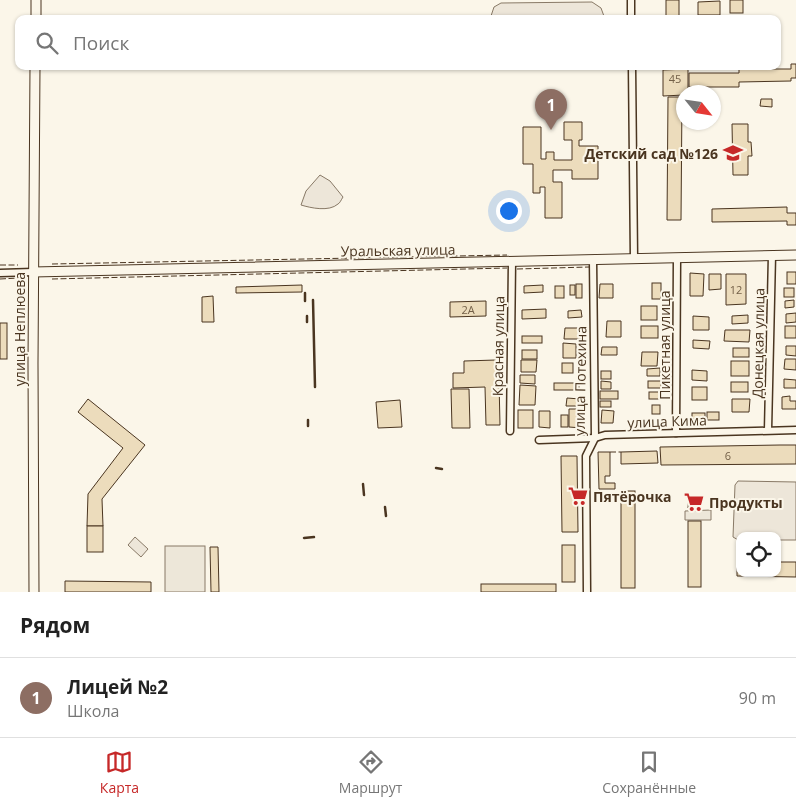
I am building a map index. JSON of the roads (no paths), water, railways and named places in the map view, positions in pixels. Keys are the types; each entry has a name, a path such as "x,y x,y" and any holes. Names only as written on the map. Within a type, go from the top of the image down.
{"street":[{"path":"36,0 36,15"},
{"path":"631,0 631,15"},
{"name":"улица Неплюева","path":"34,592 33,272 35,70"},
{"path":"632,70 634,259"},
{"name":"Уральская улица","path":"0,273 796,255"},
{"name":"Донецкая улица","path":"768,430 772,256"},
{"name":"Пикетная улица","path":"676,433 677,258"},
{"name":"улица Потехина","path":"587,592 586,456 595,438 593,260"},
{"name":"Красная улица","path":"510,431 512,261"},
{"name":"улица Кима","path":"539,440 595,438 605,435 796,430"}],"place":[{"name":"Лицей №2","path":"551,130"},
{"name":"Детский сад №126","path":"733,153"},
{"name":"Пятёрочка","path":"578,496"},
{"name":"Продукты","path":"694,502"}]}
